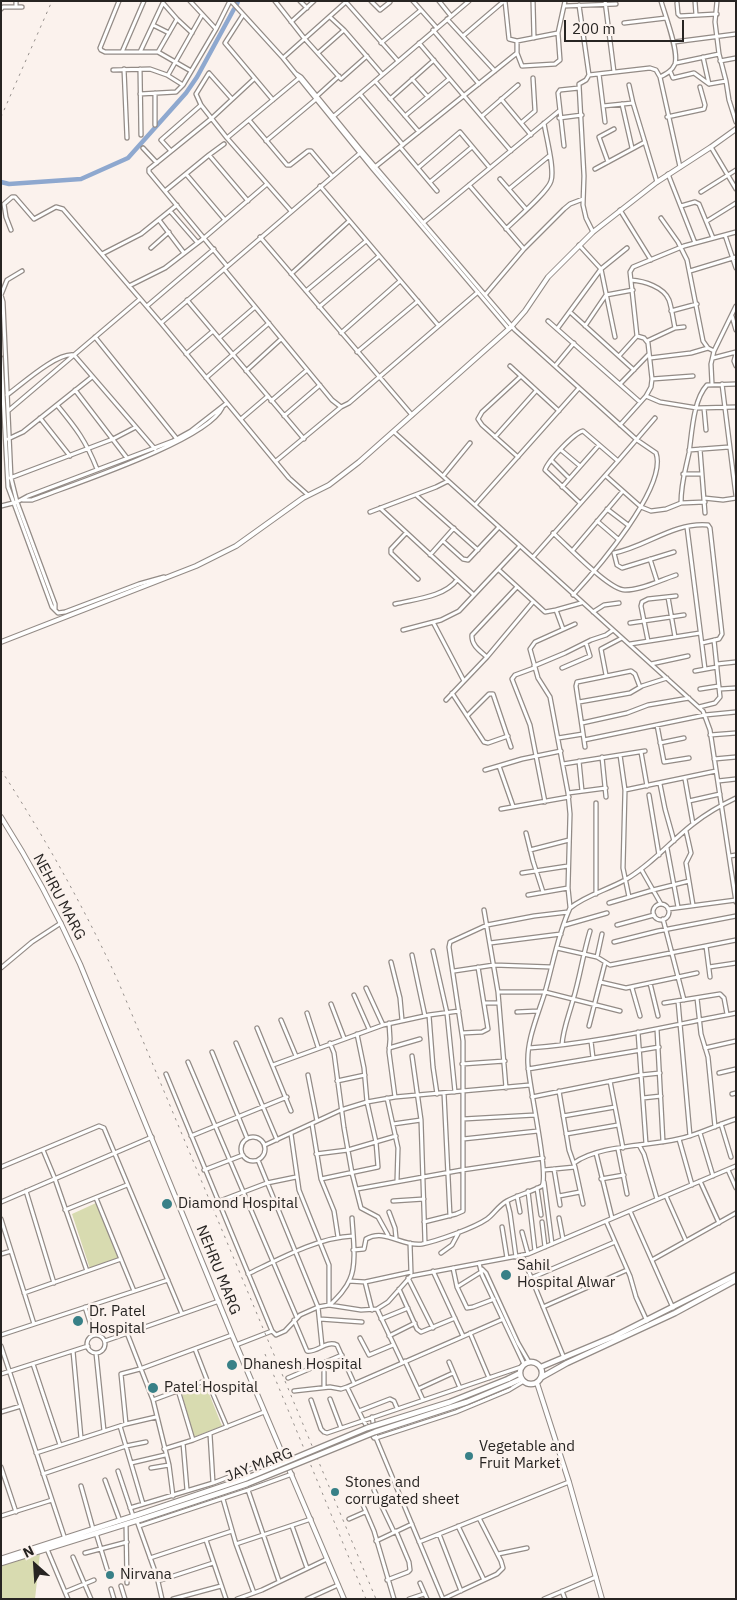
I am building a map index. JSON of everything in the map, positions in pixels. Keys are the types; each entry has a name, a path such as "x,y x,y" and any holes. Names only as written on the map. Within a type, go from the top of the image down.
{"main road":[{"path":"542,1377 541,1367 535,1362 524,1364 520,1373 522,1380 533,1384 536,1383 542,1377 567,1363 736,1274"},
{"path":"541,1367 600,1346 675,1313 736,1280"},
{"name":"JAY MARG","path":"95,1531 126,1524 247,1484 375,1432 467,1402 509,1381 520,1373"},
{"name":"JAY MARG","path":"509,1381 522,1380"},
{"name":"JAY MARG","path":"1,1559 65,1541 133,1516 140,1518"},
{"name":"JAY MARG","path":"1,1563 46,1546"}],"street":[{"path":"16,1 16,7"},
{"path":"119,1 100,48 105,52 158,52 191,71"},
{"path":"122,52 144,1"},
{"path":"190,1 216,29"},
{"path":"140,94 176,92 183,85 231,1 283,58 298,79 334,116 510,327"},
{"path":"275,1 304,38 339,76"},
{"path":"300,1 307,8"},
{"path":"291,22 314,1"},
{"path":"371,1 380,10 390,2"},
{"path":"414,1 479,84"},
{"path":"439,1 451,16"},
{"path":"463,36 504,1"},
{"path":"504,1 509,39 517,41 558,33"},
{"path":"533,1 534,38"},
{"path":"660,77 670,71 675,63 674,42 661,1"},
{"path":"695,1 696,15"},
{"path":"718,1 715,22 720,61 736,122"},
{"path":"140,52 163,2 176,19 192,33"},
{"path":"283,58 347,2 398,61"},
{"path":"334,116 466,2"},
{"path":"517,41 517,53 522,66 555,64 560,60 558,33 565,3 579,5 592,3 616,4"},
{"path":"606,3 614,72"},
{"path":"677,3 679,15 717,14"},
{"path":"579,5 589,75 586,80 580,83 583,199 584,210 593,232"},
{"path":"1,9 3,7 22,7"},
{"path":"381,43 421,10"},
{"path":"167,76 202,15"},
{"path":"243,15 224,43 273,100"},
{"path":"330,16 382,74"},
{"path":"447,18 495,71"},
{"path":"624,23 666,18"},
{"path":"158,52 176,19"},
{"path":"153,25 169,33"},
{"path":"318,53 344,30"},
{"path":"674,42 736,34"},
{"path":"419,43 511,151"},
{"path":"376,166 517,53"},
{"path":"675,63 719,54"},
{"path":"266,141 339,76 341,78 366,56"},
{"path":"703,57 709,84"},
{"path":"720,61 736,58"},
{"path":"390,99 434,60"},
{"path":"589,75 650,68 656,70 660,77 680,168"},
{"path":"124,69 127,138"},
{"path":"140,69 142,135"},
{"path":"113,70 150,69 183,85"},
{"path":"670,71 673,78 694,73 709,84 726,81"},
{"path":"232,99 209,73 196,94 201,104 227,138 290,211"},
{"path":"295,73 301,77 359,154 510,327 637,440 656,453 658,460 655,475 641,507 618,539 613,551 573,595"},
{"path":"599,74 605,122"},
{"path":"521,123 536,109 533,78"},
{"path":"254,79 212,118 149,169 149,172 214,249 225,267 281,339 336,404 341,407"},
{"path":"227,138 298,79"},
{"path":"412,79 428,97"},
{"path":"405,116 450,79"},
{"path":"375,81 419,132"},
{"path":"630,84 633,103 658,182"},
{"path":"482,116 518,85"},
{"path":"668,117 704,109 705,106 700,87"},
{"path":"564,146 559,118 558,91 580,88"},
{"path":"155,93 155,125"},
{"path":"360,94 436,191"},
{"path":"501,100 531,134"},
{"path":"603,106 633,103"},
{"path":"161,140 201,104"},
{"path":"622,104 632,148"},
{"path":"423,223 559,111"},
{"path":"559,118 582,115"},
{"path":"249,120 288,166 308,151 311,151 332,176"},
{"path":"506,229 551,182 550,156 544,123"},
{"path":"608,162 599,137 614,129"},
{"path":"1,642 208,561 236,546 308,495 329,484 394,432 526,312 548,277 579,244 668,174 680,168 736,129"},
{"path":"418,168 460,132 490,168"},
{"path":"156,135 171,151"},
{"path":"595,169 645,142"},
{"path":"165,191 224,144"},
{"path":"430,182 472,147"},
{"path":"711,147 736,189"},
{"path":"143,148 157,163"},
{"path":"161,323 359,154"},
{"path":"209,155 248,201"},
{"path":"510,189 550,156"},
{"path":"701,192 736,170"},
{"path":"186,174 225,220"},
{"path":"668,174 696,243"},
{"path":"500,178 526,209"},
{"path":"129,286 165,268 204,238 267,184"},
{"path":"469,185 524,249"},
{"path":"320,186 438,325"},
{"path":"11,230 4,204 12,197 34,219 56,207 63,210 161,323 289,478 308,495"},
{"path":"484,295 524,249 564,209 570,204 583,199"},
{"path":"681,206 697,202 713,238"},
{"path":"707,221 736,203"},
{"path":"102,254 141,234 177,205"},
{"path":"620,210 650,260"},
{"path":"170,211 197,242"},
{"path":"661,218 681,247 690,271 704,341 708,348 714,351"},
{"path":"159,220 184,253"},
{"path":"291,274 350,222"},
{"path":"151,248 169,232"},
{"path":"619,356 637,336 630,272 633,268 681,247 736,232"},
{"path":"725,235 736,268"},
{"path":"260,237 412,416"},
{"path":"306,291 366,241"},
{"path":"579,244 601,269 615,337"},
{"path":"557,329 601,269 627,248"},
{"path":"146,306 214,249"},
{"path":"320,307 379,256"},
{"path":"690,271 734,258"},
{"path":"22,271 7,280 1,295 3,302 4,425 9,478 15,503 50,605 58,613 66,612 138,584 177,574"},
{"path":"631,280 646,282 665,294 668,298 675,328"},
{"path":"341,333 400,281"},
{"path":"585,326 606,295 633,290"},
{"path":"276,462 341,407 379,378 478,292"},
{"path":"8,412 140,299"},
{"path":"187,300 304,438"},
{"path":"358,352 418,301"},
{"path":"671,311 697,304"},
{"path":"219,338 255,306"},
{"path":"712,384 711,364 714,351 736,306"},
{"path":"570,312 634,370"},
{"path":"732,316 736,330"},
{"path":"548,321 640,402"},
{"path":"206,378 268,323"},
{"path":"647,341 675,328 684,327"},
{"path":"186,354 213,331"},
{"path":"637,336 647,341"},
{"path":"95,337 177,438"},
{"path":"246,370 281,339"},
{"path":"620,425 646,396 650,387 652,379 647,341"},
{"path":"555,366 574,344"},
{"path":"620,384 649,356 691,353 708,348"},
{"path":"713,358 736,353 734,361 736,366"},
{"path":"4,395 58,358 69,354 74,355 156,450"},
{"path":"1,358 4,395 8,412 4,425 8,439 9,478"},
{"path":"510,366 520,377 559,410"},
{"path":"271,401 307,370"},
{"path":"652,379 693,376"},
{"path":"8,439 19,434 92,377"},
{"path":"518,457 479,422 479,416 520,377"},
{"path":"680,503 683,474 693,421 705,387 712,384 736,384"},
{"path":"606,476 641,507 651,511 658,511 680,503 723,500 736,497 722,384"},
{"path":"284,416 320,385"},
{"path":"475,505 579,388"},
{"path":"75,390 128,458"},
{"path":"495,436 536,391"},
{"path":"241,419 268,396"},
{"path":"646,396 660,402 697,408 736,408"},
{"path":"1,506 15,503 97,469 156,450 191,431 227,403"},
{"path":"57,405 79,432 89,448 97,469"},
{"path":"22,500 32,500 156,450 194,432 218,414 222,408"},
{"path":"704,408 706,430"},
{"path":"40,418 70,456"},
{"path":"532,557 606,476 655,418"},
{"path":"9,478 113,439 137,427"},
{"path":"580,503 545,470 551,460 580,431 585,432 618,462"},
{"path":"394,432 699,707 705,715 718,781 736,901 668,908 661,904 641,869"},
{"path":"443,476 470,443"},
{"path":"562,487 599,445"},
{"path":"689,450 729,447"},
{"path":"700,449 705,513"},
{"path":"561,450 580,466"},
{"path":"551,460 569,478"},
{"path":"683,474 702,474"},
{"path":"370,512 448,481"},
{"path":"573,550 622,492"},
{"path":"416,495 478,550"},
{"path":"380,508 474,595"},
{"path":"607,509 628,525"},
{"path":"597,521 618,539"},
{"path":"613,551 628,550 668,531 706,525 710,528 722,634 720,638 702,643"},
{"path":"443,541 466,560 499,527"},
{"path":"687,527 705,669"},
{"path":"430,555 454,528"},
{"path":"554,532 595,571 619,590 633,589 676,575"},
{"path":"406,533 391,549 391,553 418,579"},
{"path":"403,630 433,622 459,611 520,546"},
{"path":"613,551 617,565 622,568 674,552"},
{"path":"650,559 657,582"},
{"path":"499,570 545,612 581,602"},
{"path":"395,604 441,592 457,580"},
{"path":"487,657 474,644 472,635 517,587"},
{"path":"648,641 642,602 648,599 676,596"},
{"path":"668,597 675,637"},
{"path":"446,700 487,657 533,602"},
{"path":"593,612 604,606 619,603"},
{"path":"556,610 563,629"},
{"path":"630,624 684,615"},
{"path":"433,622 464,681"},
{"path":"552,1244 544,1170 528,1069 529,1048 538,1010 569,910 568,866 570,840 568,795 549,693 540,682 530,655 530,647 535,642 575,624"},
{"path":"545,802 537,755 526,711 512,679 515,675 606,636 613,630"},
{"path":"629,644 700,633"},
{"path":"606,675 601,649 622,638"},
{"path":"699,707 718,701 720,697 714,640"},
{"path":"562,668 590,656 586,643"},
{"path":"651,664 688,656"},
{"path":"695,670 736,662"},
{"path":"585,747 577,682 606,675 633,672 640,687"},
{"path":"579,702 633,692 640,687 667,678"},
{"path":"700,689 736,688"},
{"path":"452,693 486,743 508,736"},
{"path":"467,716 492,693 511,747"},
{"path":"582,723 627,713 648,705 689,698"},
{"path":"584,740 705,715 736,712"},
{"path":"657,725 664,762 689,758"},
{"path":"710,735 736,733"},
{"path":"558,738 583,734"},
{"path":"660,743 684,738"},
{"path":"485,770 537,755 561,751"},
{"path":"563,764 643,752 647,786"},
{"path":"620,755 625,790 624,880 629,897"},
{"path":"602,757 606,797"},
{"path":"714,759 736,757"},
{"path":"579,761 582,791"},
{"path":"499,766 513,806"},
{"path":"625,790 716,771"},
{"path":"685,779 693,824"},
{"path":"718,781 736,779"},
{"path":"660,784 674,841"},
{"path":"501,809 545,802 582,791 606,788"},
{"path":"689,801 720,794"},
{"path":"649,795 659,855"},
{"path":"424,1222 463,1211 462,1033 449,947 450,942 488,925 569,910 581,900 624,880 641,869 693,824 736,798"},
{"path":"596,803 596,894"},
{"name":"NEHRU MARG","path":"1,817 21,848 94,995 236,1345 344,1599"},
{"path":"686,830 691,854 686,863 693,904"},
{"path":"526,833 543,892"},
{"path":"530,850 570,840"},
{"path":"667,848 678,907"},
{"path":"730,856 736,855"},
{"path":"522,872 568,866"},
{"path":"609,903 690,881"},
{"path":"528,895 568,888"},
{"path":"661,904 654,909 654,915 658,919 663,919"},
{"path":"663,919 668,914 668,908"},
{"path":"484,910 498,992 506,1088"},
{"path":"564,925 607,913"},
{"path":"617,925 654,915"},
{"path":"614,942 666,929 736,916"},
{"path":"663,919 684,1000"},
{"path":"1,968 32,942 60,924"},
{"path":"562,1045 563,1031 574,999 583,954 590,932"},
{"path":"490,943 561,934"},
{"path":"597,958 602,934"},
{"path":"557,948 597,958 605,963 614,965 736,940"},
{"path":"706,946 710,977"},
{"path":"433,951 447,1013 455,1092"},
{"path":"412,955 427,1015 437,1094"},
{"path":"391,962 400,998 402,1020"},
{"path":"589,1026 605,963"},
{"path":"709,967 736,963"},
{"path":"454,971 494,965 551,967"},
{"path":"462,1033 487,1031 488,1027 478,967"},
{"path":"600,982 621,988 632,988 697,973"},
{"path":"650,983 658,1016"},
{"path":"366,988 383,1025"},
{"path":"632,988 640,1016"},
{"path":"498,992 545,992 620,1011"},
{"path":"664,1003 720,994 724,998 727,1015"},
{"path":"354,995 369,1029"},
{"path":"697,998 702,1039 708,1057 715,1127"},
{"path":"678,1001 690,1136"},
{"path":"484,1003 499,1003"},
{"path":"331,1004 344,1038"},
{"path":"517,1012 538,1010"},
{"path":"273,1065 318,1047 389,1023 427,1015 460,1011"},
{"path":"307,1012 318,1047"},
{"path":"529,1048 590,1041 736,1013"},
{"path":"281,1020 296,1056"},
{"path":"389,1023 389,1048 395,1097"},
{"path":"257,1028 287,1097 291,1112"},
{"path":"657,1029 663,1142"},
{"path":"638,1032 646,1144"},
{"path":"321,1178 378,1167 376,1142 366,1102 365,1075 357,1034"},
{"path":"389,1048 420,1039"},
{"path":"590,1041 593,1058"},
{"path":"705,1048 736,1041"},
{"path":"236,1043 277,1140"},
{"path":"330,1043 334,1052 341,1110 352,1173 361,1208 378,1217 388,1236"},
{"path":"528,1069 659,1047"},
{"path":"212,1052 247,1138"},
{"path":"412,1056 421,1120 425,1243"},
{"path":"462,1064 504,1061"},
{"path":"188,1062 274,1262 306,1350 312,1351 334,1343 342,1355 354,1383"},
{"path":"719,1073 736,1069"},
{"path":"532,1097 641,1075 660,1073"},
{"path":"166,1074 272,1332 276,1335 280,1334 295,1319 318,1307 330,1305 361,1310 377,1310 388,1302 410,1275"},
{"path":"308,1075 317,1121"},
{"path":"337,1081 365,1075"},
{"path":"610,1081 618,1124 627,1194"},
{"path":"265,1145 341,1110 366,1102 395,1097 530,1085"},
{"path":"560,1092 566,1134 583,1204"},
{"path":"444,1093 450,1216"},
{"path":"643,1098 661,1096"},
{"path":"191,1136 287,1097"},
{"path":"387,1098 398,1148 397,1181"},
{"path":"563,1116 615,1107"},
{"path":"463,1118 535,1115"},
{"path":"393,1124 421,1120"},
{"path":"544,1170 574,1165 584,1157 596,1153 679,1139 736,1120"},
{"path":"312,1124 321,1178 334,1211 338,1236"},
{"path":"566,1134 618,1124"},
{"path":"721,1124 731,1157"},
{"path":"1,1167 98,1126 104,1128 182,1314"},
{"path":"463,1139 538,1131"},
{"path":"700,1133 713,1176"},
{"path":"290,1134 300,1194 329,1265 330,1305"},
{"path":"256,1136 261,1138 265,1145 265,1153 258,1160 248,1160 243,1155 241,1146 247,1138 256,1136"},
{"path":"316,1154 348,1150 396,1136"},
{"path":"1,1202 152,1137"},
{"path":"679,1139 692,1185"},
{"path":"639,1145 644,1154 657,1199"},
{"path":"43,1149 86,1271"},
{"path":"596,1153 612,1218"},
{"path":"204,1170 243,1155"},
{"path":"357,1189 424,1176 542,1158"},
{"path":"258,1160 318,1307 322,1346"},
{"path":"349,1281 366,1282 528,1254 736,1166"},
{"path":"554,1169 560,1205"},
{"path":"728,1170 736,1188"},
{"path":"601,1179 624,1175"},
{"path":"217,1202 267,1183 296,1177"},
{"path":"353,1250 364,1249 366,1239 368,1238 388,1236 410,1243 425,1243 459,1231 485,1220 507,1201 537,1188 544,1182"},
{"path":"700,1182 719,1222"},
{"path":"65,1210 127,1185"},
{"path":"537,1188 541,1215"},
{"path":"26,1192 54,1283"},
{"path":"528,1192 535,1251"},
{"path":"559,1196 580,1192"},
{"path":"517,1196 520,1212"},
{"path":"666,1196 686,1241"},
{"path":"96,1198 134,1291"},
{"path":"393,1201 424,1199"},
{"path":"507,1201 516,1257"},
{"path":"630,1211 675,1313"},
{"path":"389,1212 395,1228 396,1238"},
{"path":"652,1260 736,1213"},
{"path":"330,1305 349,1281 353,1269 352,1218"},
{"path":"559,1218 563,1239"},
{"path":"1,1219 34,1324"},
{"path":"606,1221 647,1321"},
{"path":"542,1222 545,1247"},
{"path":"502,1227 507,1258"},
{"path":"442,1252 452,1245 459,1231"},
{"path":"522,1232 528,1254"},
{"path":"248,1274 338,1236 353,1236"},
{"path":"531,1278 615,1242"},
{"path":"410,1243 410,1275 433,1328"},
{"path":"1,1254 11,1251"},
{"path":"522,1255 564,1358"},
{"path":"24,1293 121,1259"},
{"path":"479,1263 524,1364"},
{"path":"453,1268 457,1287 467,1308 494,1299"},
{"path":"543,1307 627,1270"},
{"path":"433,1271 462,1336"},
{"path":"457,1287 482,1271"},
{"path":"482,1271 486,1273 518,1343 524,1364"},
{"path":"1,1334 168,1280"},
{"path":"366,1282 372,1310"},
{"path":"399,1289 417,1329 421,1332 455,1318"},
{"path":"105,1341 218,1301"},
{"path":"85,1307 94,1335"},
{"path":"381,1319 408,1308"},
{"path":"377,1310 388,1336 423,1400"},
{"path":"320,1319 362,1322"},
{"path":"294,1390 324,1387 341,1389 347,1387 403,1361 503,1320"},
{"path":"388,1336 415,1323"},
{"path":"236,1345 272,1332"},
{"path":"127,1333 153,1400 169,1465 172,1496"},
{"path":"470,1333 490,1378"},
{"path":"94,1335 102,1337 105,1341"},
{"path":"94,1335 88,1340 88,1346 96,1353"},
{"path":"126,1424 121,1374 140,1369 232,1335"},
{"path":"360,1338 369,1355 393,1345"},
{"path":"96,1353 104,1348 105,1341"},
{"path":"1,1346 65,1541"},
{"path":"1,1374 88,1346"},
{"path":"195,1349 227,1427"},
{"path":"73,1351 81,1438"},
{"path":"96,1353 104,1431"},
{"path":"288,1378 342,1355"},
{"path":"448,1362 460,1388"},
{"path":"33,1364 60,1445"},
{"path":"311,1400 324,1432 490,1378 524,1364"},
{"path":"321,1365 324,1370 324,1387"},
{"path":"418,1389 453,1373"},
{"path":"153,1400 207,1380"},
{"path":"376,1438 456,1412 508,1390 522,1380"},
{"path":"536,1383 569,1482 602,1599"},
{"path":"347,1387 363,1420 374,1438 376,1438"},
{"path":"178,1390 193,1440"},
{"path":"330,1399 341,1428"},
{"path":"359,1411 390,1399 394,1401 397,1408"},
{"path":"1,1412 21,1406"},
{"path":"164,1449 183,1444 264,1412"},
{"path":"36,1452 126,1424 156,1417"},
{"path":"372,1417 376,1438 443,1599 498,1574 503,1568 498,1554 479,1518"},
{"path":"120,1426 143,1504"},
{"path":"210,1434 213,1483"},
{"path":"43,1474 126,1446 146,1442"},
{"path":"183,1444 187,1490"},
{"path":"131,1463 165,1455"},
{"path":"130,1508 213,1483 284,1456"},
{"path":"152,1468 169,1465"},
{"path":"1,1467 16,1512"},
{"path":"118,1471 133,1516"},
{"path":"139,1526 292,1474"},
{"path":"105,1480 120,1521"},
{"path":"419,1542 569,1482"},
{"path":"81,1486 107,1569"},
{"path":"248,1490 279,1582"},
{"path":"374,1490 409,1562 410,1570 408,1572 387,1580"},
{"path":"360,1498 374,1531 394,1599"},
{"path":"223,1499 232,1532 254,1593"},
{"path":"1,1516 52,1500"},
{"path":"349,1519 365,1512"},
{"path":"140,1518 139,1526 158,1581 162,1599"},
{"path":"236,1544 311,1519"},
{"path":"126,1524 127,1583"},
{"path":"376,1541 412,1524"},
{"path":"292,1526 307,1568"},
{"path":"458,1526 484,1580"},
{"path":"150,1558 232,1532"},
{"path":"439,1534 461,1591"},
{"path":"206,1540 226,1599"},
{"path":"85,1553 127,1542"},
{"path":"46,1546 68,1599"},
{"path":"498,1554 527,1548"},
{"path":"73,1557 92,1599"},
{"path":"236,1599 244,1598 327,1559"},
{"path":"158,1581 213,1563"},
{"path":"544,1599 596,1577"},
{"path":"65,1592 94,1580"},
{"path":"420,1583 427,1599"},
{"path":"307,1599 338,1585"},
{"path":"120,1586 125,1599"},
{"path":"173,1599 221,1586"},
{"path":"111,1589 114,1599"},
{"path":"562,1591 565,1599"},
{"path":"409,1599 424,1594"}],"green space":[{"path":"96,1203 119,1259 90,1269 72,1214"},
{"path":"206,1386 222,1426 194,1437 182,1394"},
{"path":"40,1553 35,1599 1,1599 1,1566"}],"waterway":[{"path":"1,182 9,184 81,179 128,158 186,93 197,77 234,9"}],"railway":[{"path":"1,117 52,1"},
{"path":"1,770 63,873 92,926 118,981 376,1599"},
{"path":"265,1354 366,1599"}],"place":[{"name":"Diamond Hospital","path":"167,1204"},
{"name":"Sahil Hospital Alwar","path":"506,1275"},
{"name":"Dr. Patel Hospital","path":"78,1321"},
{"name":"Dhanesh Hospital","path":"232,1365"},
{"name":"Patel Hospital","path":"153,1388"},
{"name":"Vegetable and Fruit Market","path":"469,1456"},
{"name":"Stones and corrugated sheet","path":"335,1492"},
{"name":"Nirvana","path":"110,1575"}]}
